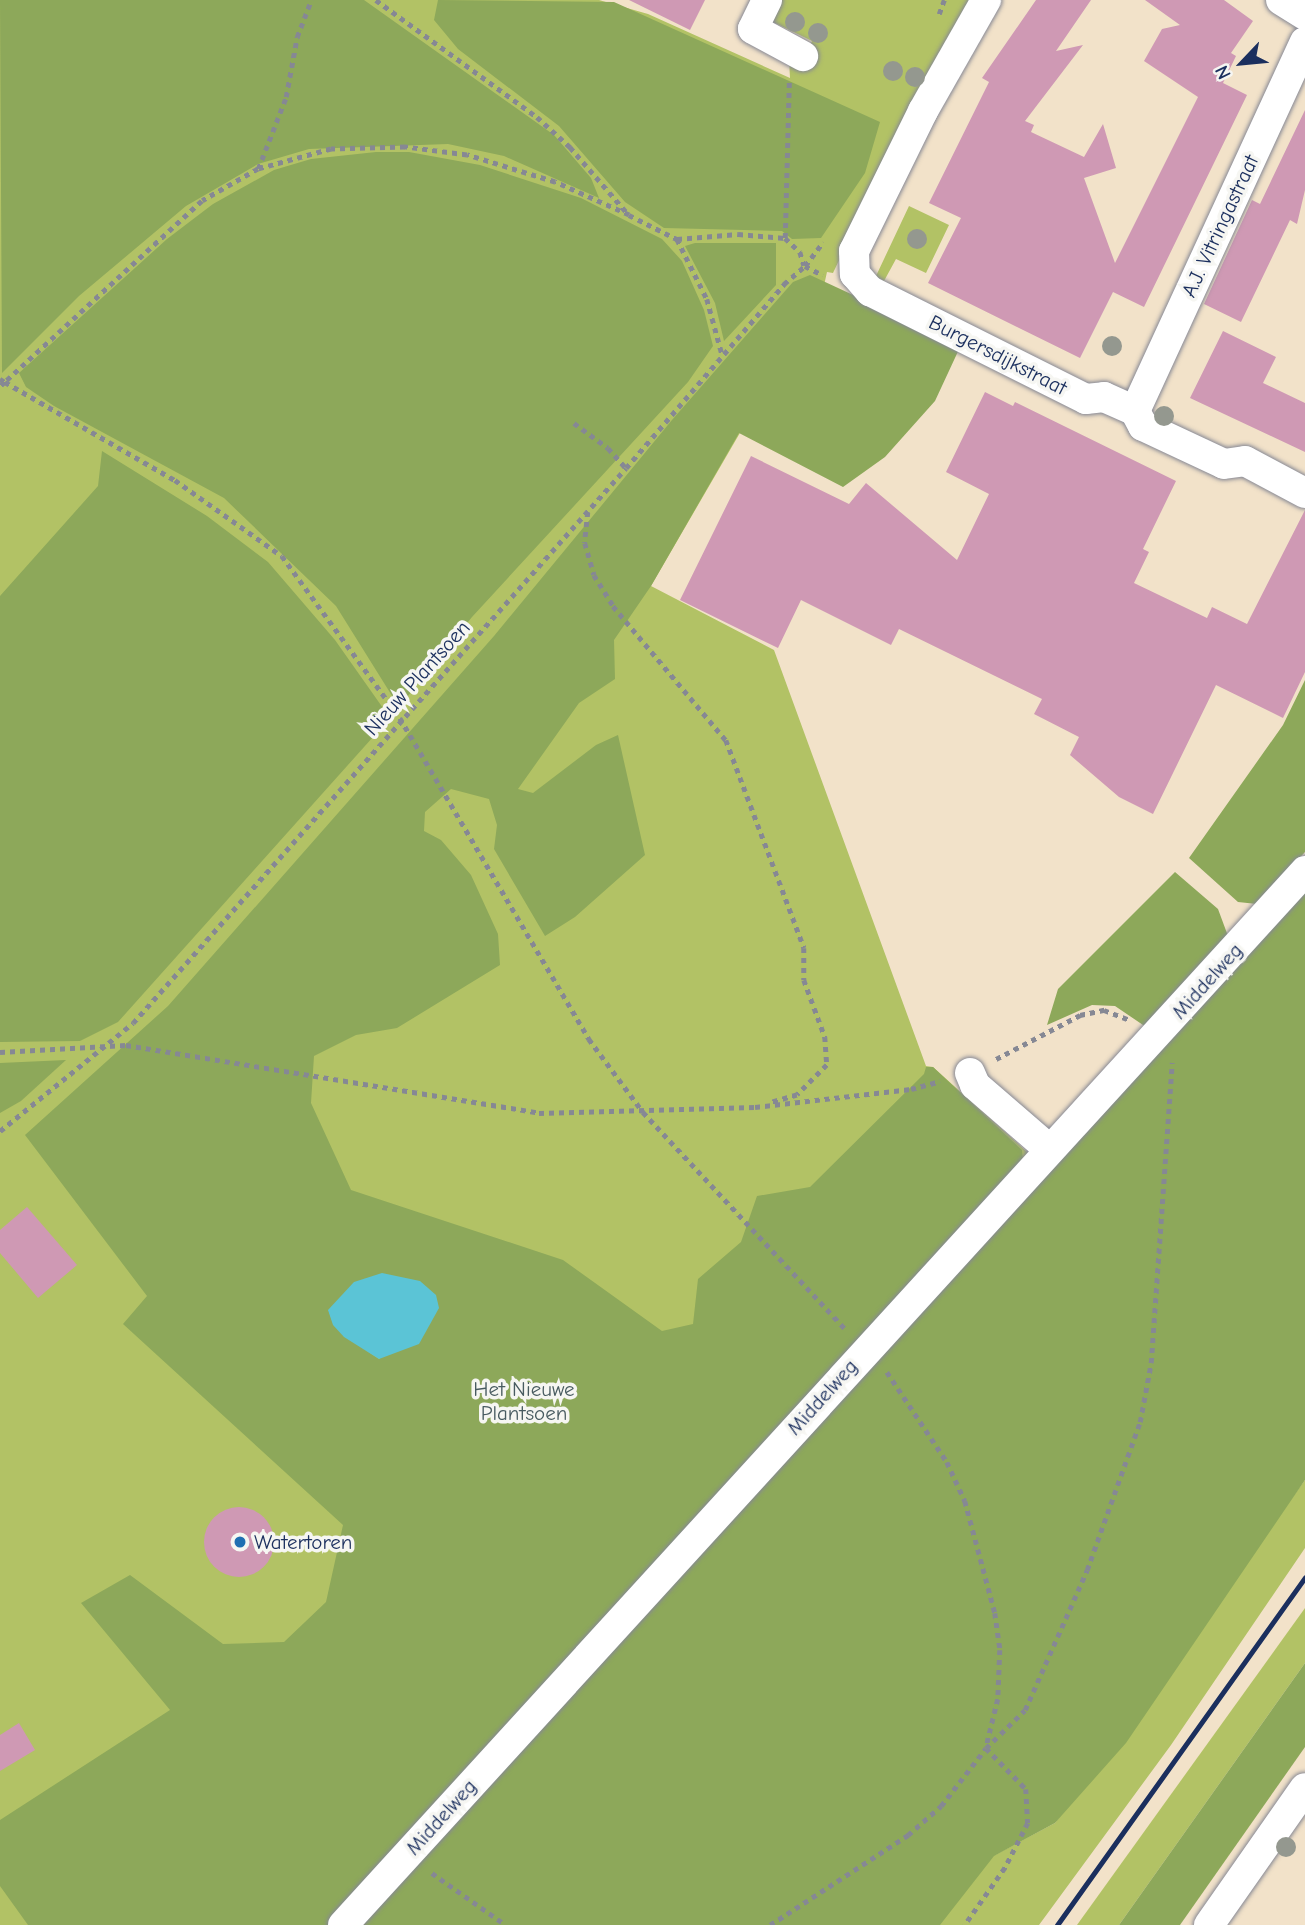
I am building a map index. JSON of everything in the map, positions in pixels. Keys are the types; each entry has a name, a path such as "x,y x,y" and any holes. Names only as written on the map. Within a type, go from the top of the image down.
{"street":[{"path":"767,0 753,29 794,53"},
{"path":"855,274 854,251 923,111 986,0"},
{"path":"1281,0 1305,15"},
{"name":"A.J. Vitringastraat","path":"1135,411 1305,42"},
{"name":"Burgersdijkstraat","path":"855,274 870,291 1086,399 1104,397 1135,411 1143,426 1224,464 1245,461 1305,493"},
{"name":"Middelweg","path":"343,1925 864,1350 1048,1149 1158,1035 1305,872"},
{"path":"970,1073 975,1085 1048,1149"},
{"path":"1209,1925 1305,1788"}],"path":[{"path":"258,169 286,97 297,37 311,0"},
{"path":"377,0 537,117 570,147 629,215"},
{"path":"785,238 794,53"},
{"path":"0,387 3,380 202,201 258,169 331,149 405,147 467,155 555,182 677,239 738,234 785,238 800,252 805,266 832,279 855,274"},
{"path":"677,239 707,299 722,355"},
{"name":"Nieuw Plantsoen","path":"0,1131 97,1049 133,1023 400,718 626,468 722,355 805,266"},
{"path":"3,380 175,480 282,556 400,718 589,1040 643,1112 909,1400 947,1462 965,1502 995,1613 1000,1650 998,1699 986,1748"},
{"path":"574,423 608,447 626,468"},
{"path":"588,511 584,543 607,596 726,740 804,948 804,980 818,1014 827,1065 797,1095 755,1107"},
{"path":"0,1052 149,1048 539,1113 643,1112 755,1107 911,1089 970,1073 1080,1015 1104,1010 1125,1017 1158,1035 1174,1074 1151,1363 1140,1422 1087,1570 1025,1710 986,1748 941,1806 908,1835 770,1925"},
{"path":"965,1925 1005,1868 1028,1823 1026,1789 986,1748"},
{"path":"407,1855 506,1925"}],"green space":[{"name":"Het Nieuwe Plantsoen","path":"0,0 599,0 648,14 790,78 789,59 801,65 812,41 771,21 782,0 972,0 919,93 833,273 827,272 823,290 651,586 774,650 926,1066 933,1067 1047,1170 995,1855 1055,1823 1305,1480 1305,1548 1171,1745 1039,1925 0,1925"},
{"path":"0,0 364,0 554,135 591,178 599,198 504,156 448,144 309,149 258,164 186,206 79,296 2,373"},
{"path":"438,0 614,2 880,122 865,173 821,238 792,239 782,231 664,228 625,202 559,126 458,49 434,20"},
{"path":"376,152 409,152 480,165 581,198 662,239 682,261 704,310 713,346 688,382 472,617 399,707 336,606 224,498 54,406 26,387 19,373 167,239 213,204 274,170 311,159"},
{"path":"909,206 949,225 926,273 896,259 884,281 876,276"},
{"path":"695,243 776,243 776,285 724,341 715,303 685,246"},
{"path":"810,275 961,345 935,401 885,457 843,487 739,433 651,586 614,640 615,679 579,703 518,789 533,793 596,745 618,735 645,855 575,917 545,936 494,849 497,825 489,799 451,789 425,812 424,831 441,840 471,875 498,934 500,965 397,1028 356,1035 314,1056 311,1103 351,1190 563,1260 662,1331 693,1324 698,1279 741,1242 757,1196 810,1187 924,1074 926,1067 933,1067 1022,1150 1023,1161 329,1925 28,1925 0,1886 0,1820 170,1710 81,1603 130,1575 223,1644 284,1642 326,1602 343,1525 123,1324 147,1296 25,1135 168,1006 494,636 672,420 793,282","holes":["439,1308 379,1359 367,1351"]},
{"path":"102,451 207,516 268,562 335,640 390,718 118,1022 80,1041 0,1042 0,596 98,486"},
{"path":"1305,680 1305,852 1257,904 1238,902 1189,858 1283,725"},
{"path":"1175,872 1218,909 1228,936 1146,1027 1115,1006 1092,1005 1047,1025 1058,989"},
{"path":"1305,888 1305,1480 1126,1743 1055,1823 994,1856 940,1925 360,1925"},
{"path":"66,1060 21,1101 0,1113 0,1063"},
{"path":"1305,1608 1305,1663 1119,1925 1077,1925"},
{"path":"1305,1663 1305,1747 1180,1925 1119,1925"}],"water":[{"path":"382,1273 420,1281 436,1295 439,1308 419,1344 379,1359 344,1337 333,1325 328,1310 354,1282"}],"building":[{"path":"629,0 705,0 690,30"},
{"path":"1036,0 1091,0 1056,51 1083,45 1025,121 1034,125 1031,132 1084,157 1103,124 1116,168 1084,178 1115,263 1198,97 1144,61 1162,29 1180,25 1145,0 1224,0 1253,21 1231,53 1236,56 1223,83 1247,95 1144,307 1113,292 1080,358 928,283 961,218 929,203 989,82 982,78"},
{"path":"1305,110 1305,190 1297,224 1290,220 1241,322 1204,304 1252,200 1260,204"},
{"path":"1223,331 1276,357 1263,383 1305,403 1305,452 1190,398"},
{"path":"985,392 1013,406 1015,402 1176,481 1143,549 1149,552 1134,583 1207,618 1212,607 1247,624 1305,510 1305,672 1283,718 1216,685 1153,814 1119,797 1070,755 1079,737 1034,714 1042,699 899,629 891,645 801,600 778,648 680,600 751,456 849,504 866,483 957,560 989,494 946,472"},
{"path":"27,1207 77,1265 38,1298 0,1253 0,1230"},
{"name":"Watertoren","path":"239,1507 264,1517 274,1542 264,1567 239,1577 214,1567 204,1542 214,1517"},
{"path":"19,1723 35,1750 0,1771 0,1735"}],"railway":[{"path":"1057,1925 1305,1577"}],"place":[{"name":"Watertoren","path":"240,1542"}]}
